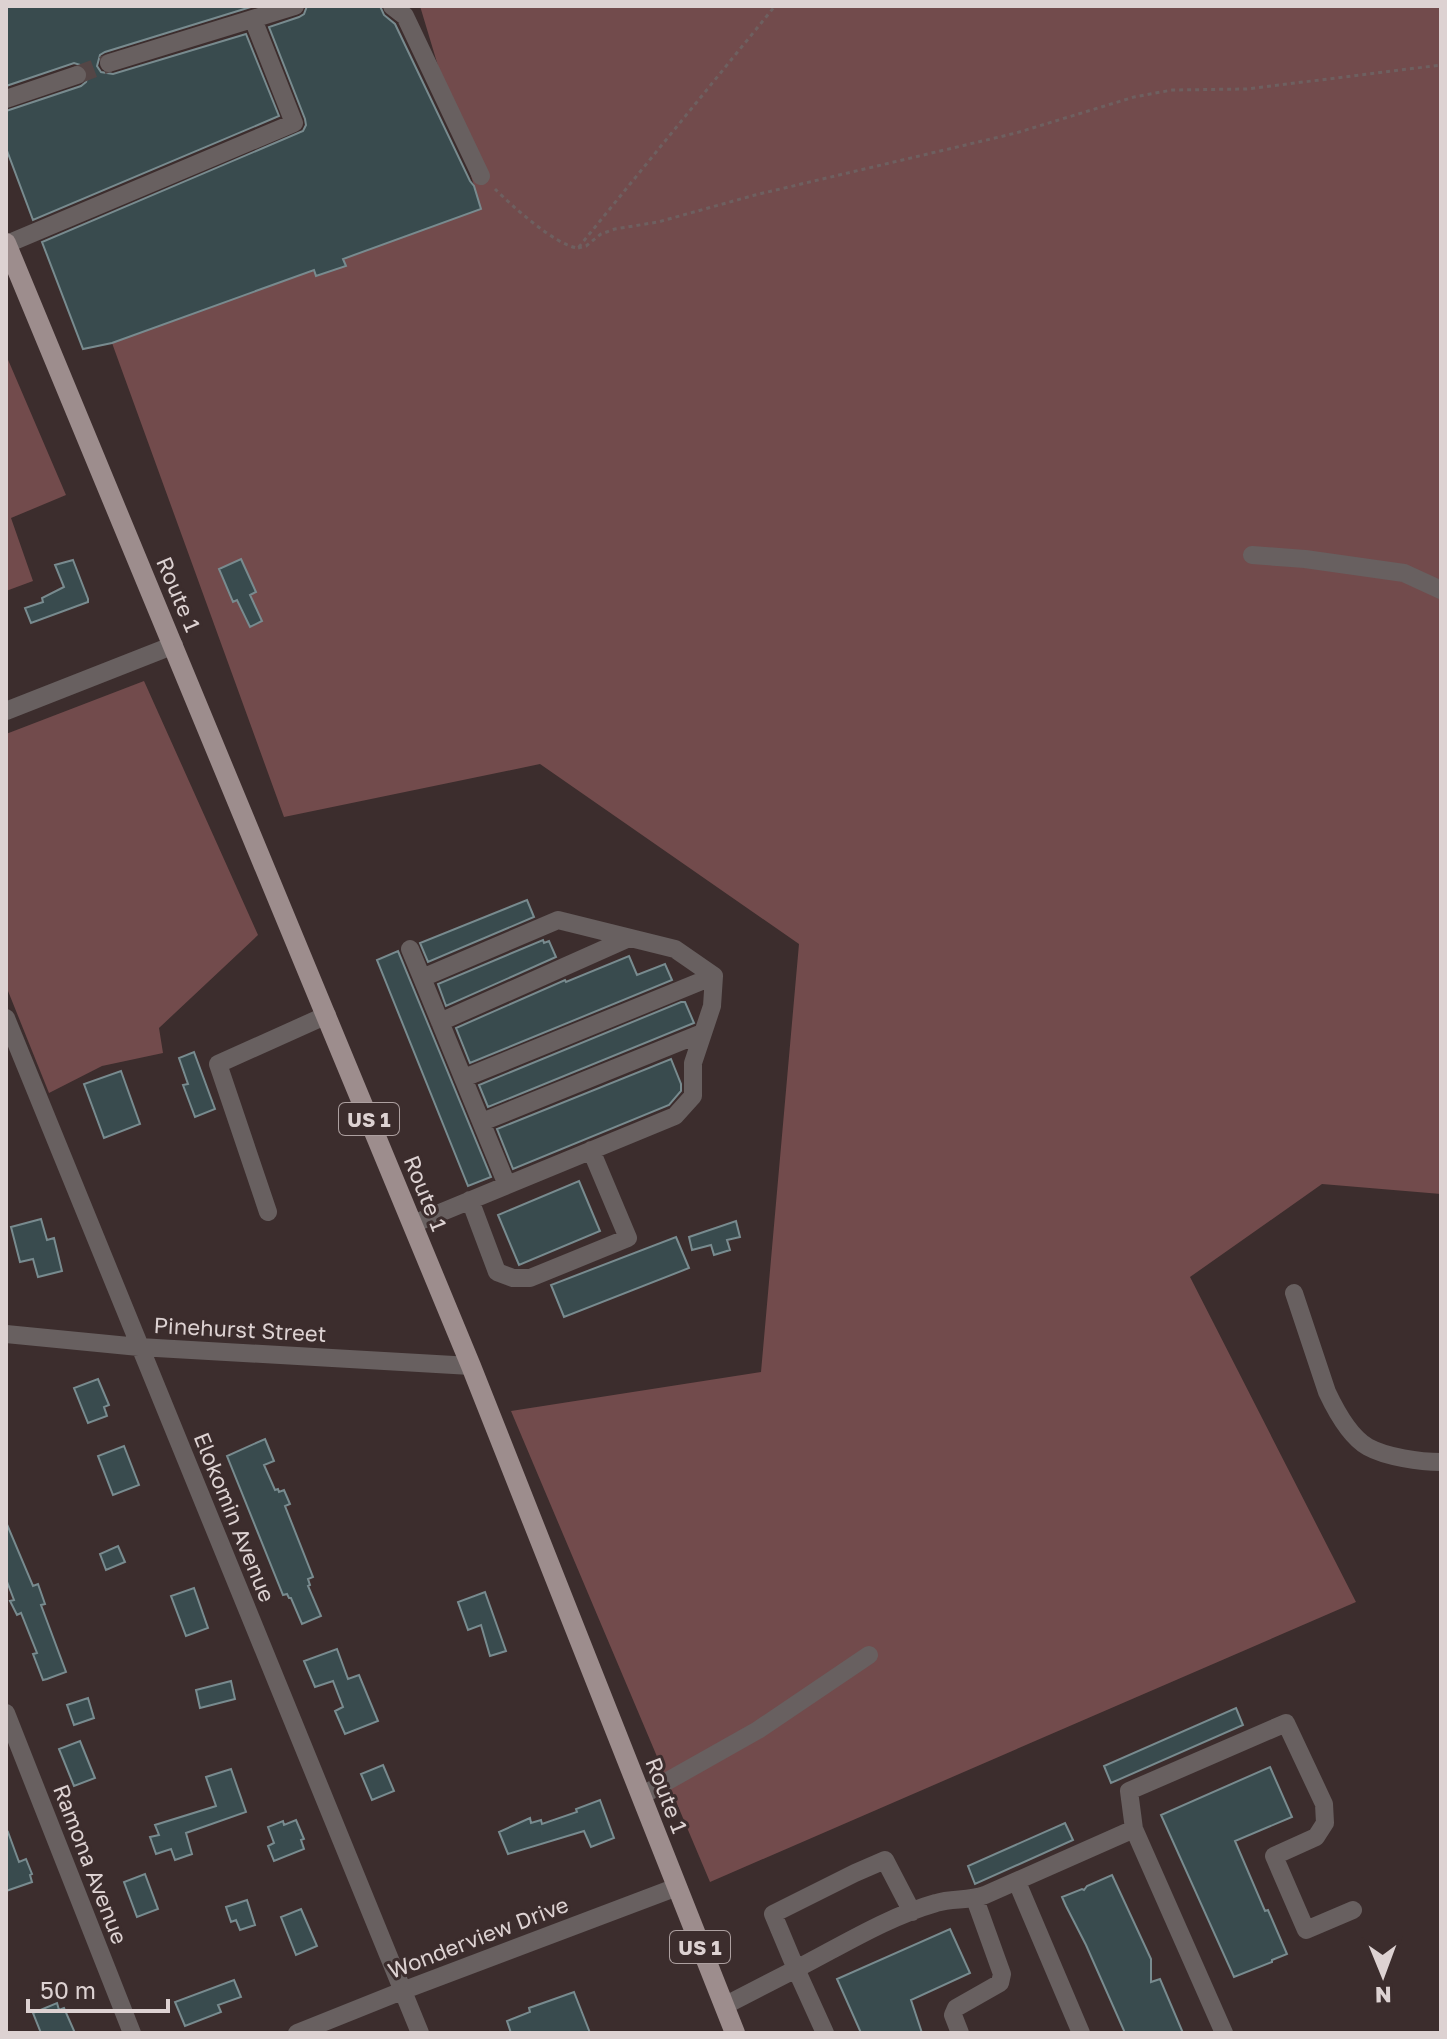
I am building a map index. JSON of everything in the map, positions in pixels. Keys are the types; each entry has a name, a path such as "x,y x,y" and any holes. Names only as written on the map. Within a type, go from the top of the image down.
{"main road":[{"name":"Route 1","path":"6,243 471,1366 735,2033"}],"street":[{"path":"109,63 295,6"},
{"path":"392,6 405,16 481,176"},
{"path":"6,243 294,123 253,19"},
{"path":"6,99 77,75"},
{"path":"1252,555 1404,573 1441,590"},
{"path":"6,711 174,645"},
{"path":"422,978 558,920 675,949 714,976"},
{"path":"440,1022 629,938"},
{"path":"410,949 507,1185"},
{"path":"413,1224 675,1116 693,1096 693,1063 712,1006 714,976"},
{"path":"464,1078 714,976"},
{"path":"268,1212 218,1064 327,1015"},
{"name":"Elokomin Avenue","path":"6,1018 420,2033"},
{"path":"482,1122 702,1033"},
{"path":"470,1200 497,1272 504,1276 530,1278 628,1238 591,1150"},
{"path":"1294,1293 1327,1392 1348,1427 1366,1446 1399,1457 1441,1462"},
{"name":"Pinehurst Street","path":"6,1334 139,1347 471,1366"},
{"path":"641,1796 758,1730 869,1655"},
{"name":"Ramona Avenue","path":"6,1713 132,2033"},
{"path":"1224,2033 1134,1829 1129,1791 1286,1723 1324,1804 1325,1823 1316,1837 1274,1856 1306,1930 1353,1910"},
{"path":"724,2006 896,1917 940,1902 975,1899 1134,1829"},
{"path":"825,2033 773,1914 885,1860 912,1912"},
{"path":"1017,1882 1081,2033"},
{"name":"Wonderview Drive","path":"297,2033 677,1887"},
{"path":"960,2033 953,2015 956,2008 1000,1983 1002,1974 975,1899"}],"path":[{"path":"578,248 775,6"},
{"path":"481,176 512,206 547,232 570,248 578,248 615,229 658,222 755,195 1016,133 1134,97 1172,90 1247,89 1441,65"}],"shaded area":[{"path":"420,6 1441,6 1441,1194 1322,1184 1190,1277 1356,1602 710,1882 511,1411 761,1372 799,944 540,764 284,817 112,343 481,209"},
{"path":"6,355 66,495 11,518 33,581 6,591"},
{"path":"144,681 258,935 159,1028 163,1053 102,1066 49,1093 6,986 6,734"}],"building":[{"path":"6,6 254,6 105,52 100,55 97,66 101,72 113,74 246,34 279,116 33,220 6,148 6,111 81,86 89,72 84,66 74,63 6,86"},
{"path":"307,6 380,6 384,15 395,24 474,186 481,209 343,259 346,266 316,276 314,270 112,343 83,349 42,242 303,131 305,119 269,27 299,17"},
{"path":"241,559 256,592 250,595 262,621 250,627 237,600 233,602 219,569"},
{"path":"73,560 88,602 31,623 25,608 43,602 42,598 64,587 55,565"},
{"path":"527,900 534,917 428,962 420,943"},
{"path":"543,940 544,943 549,941 556,957 446,1006 438,984"},
{"path":"398,951 491,1177 468,1186 377,960"},
{"path":"629,956 637,975 665,964 672,980 470,1063 456,1028 565,980"},
{"path":"685,1002 694,1023 488,1107 479,1085"},
{"path":"194,1052 215,1109 195,1117 183,1085 188,1084 179,1058"},
{"path":"671,1059 681,1091 669,1105 513,1169 497,1129"},
{"path":"121,1071 140,1124 104,1138 84,1084"},
{"path":"579,1181 600,1231 519,1265 498,1215"},
{"path":"41,1219 47,1240 54,1238 62,1271 38,1277 33,1259 20,1262 11,1227"},
{"path":"736,1221 740,1237 727,1240 730,1250 714,1255 711,1245 692,1250 689,1237"},
{"path":"676,1237 689,1268 564,1317 551,1285"},
{"path":"98,1379 109,1405 104,1407 107,1416 88,1423 74,1388"},
{"path":"265,1439 274,1461 264,1465 275,1490 284,1490 290,1504 285,1506 313,1577 308,1579 308,1586 321,1616 302,1624 291,1598 283,1595 227,1456"},
{"path":"124,1446 139,1485 113,1495 98,1456"},
{"path":"6,1522 33,1586 38,1584 45,1604 41,1605 66,1672 43,1680 33,1654 37,1653 21,1613 17,1615 10,1601 14,1600 6,1579"},
{"path":"118,1546 125,1562 106,1570 100,1554"},
{"path":"194,1588 208,1628 186,1636 171,1596"},
{"path":"485,1592 506,1651 490,1656 481,1625 468,1630 458,1602"},
{"path":"337,1649 348,1679 359,1675 378,1721 345,1734 335,1711 343,1707 333,1681 315,1687 304,1661"},
{"path":"231,1681 235,1699 200,1708 196,1690"},
{"path":"88,1698 94,1718 74,1725 67,1705"},
{"path":"1236,1708 1243,1725 1111,1783 1104,1766"},
{"path":"80,1741 95,1778 74,1786 59,1749"},
{"path":"383,1765 394,1791 372,1800 361,1774"},
{"path":"1270,1767 1292,1817 1235,1841 1287,1954 1234,1977 1161,1815"},
{"path":"231,1769 246,1812 186,1833 192,1854 175,1860 171,1849 156,1854 150,1837 159,1835 155,1825 216,1806 206,1777"},
{"path":"600,1800 614,1838 591,1847 584,1831 508,1854 499,1832 530,1818 531,1823 541,1820 542,1824"},
{"path":"296,1820 304,1839 301,1840 304,1849 274,1861 268,1846 274,1843 268,1827"},
{"path":"1065,1823 1073,1840 975,1884 968,1866"},
{"path":"6,1833 19,1862 26,1859 32,1882 6,1891"},
{"path":"145,1874 158,1909 137,1917 124,1882"},
{"path":"1112,1875 1151,1959 1151,1982 1160,1979 1183,2033 1125,2033 1066,1906 1062,1897 1084,1890"},
{"path":"247,1900 255,1925 240,1930 236,1920 231,1922 226,1907"},
{"path":"301,1909 317,1946 296,1955 281,1917"},
{"path":"950,1929 970,1973 911,2000 922,2033 861,2033 837,1979"},
{"path":"234,1980 241,1997 218,2005 221,2012 185,2026 175,2002"},
{"path":"574,1992 590,2033 511,2033 507,2021 530,2012 529,2008"},
{"path":"57,2003 59,2010 64,2008 75,2033 41,2033 33,2013"}],"tunnel":[{"path":"77,75 109,63"}]}
